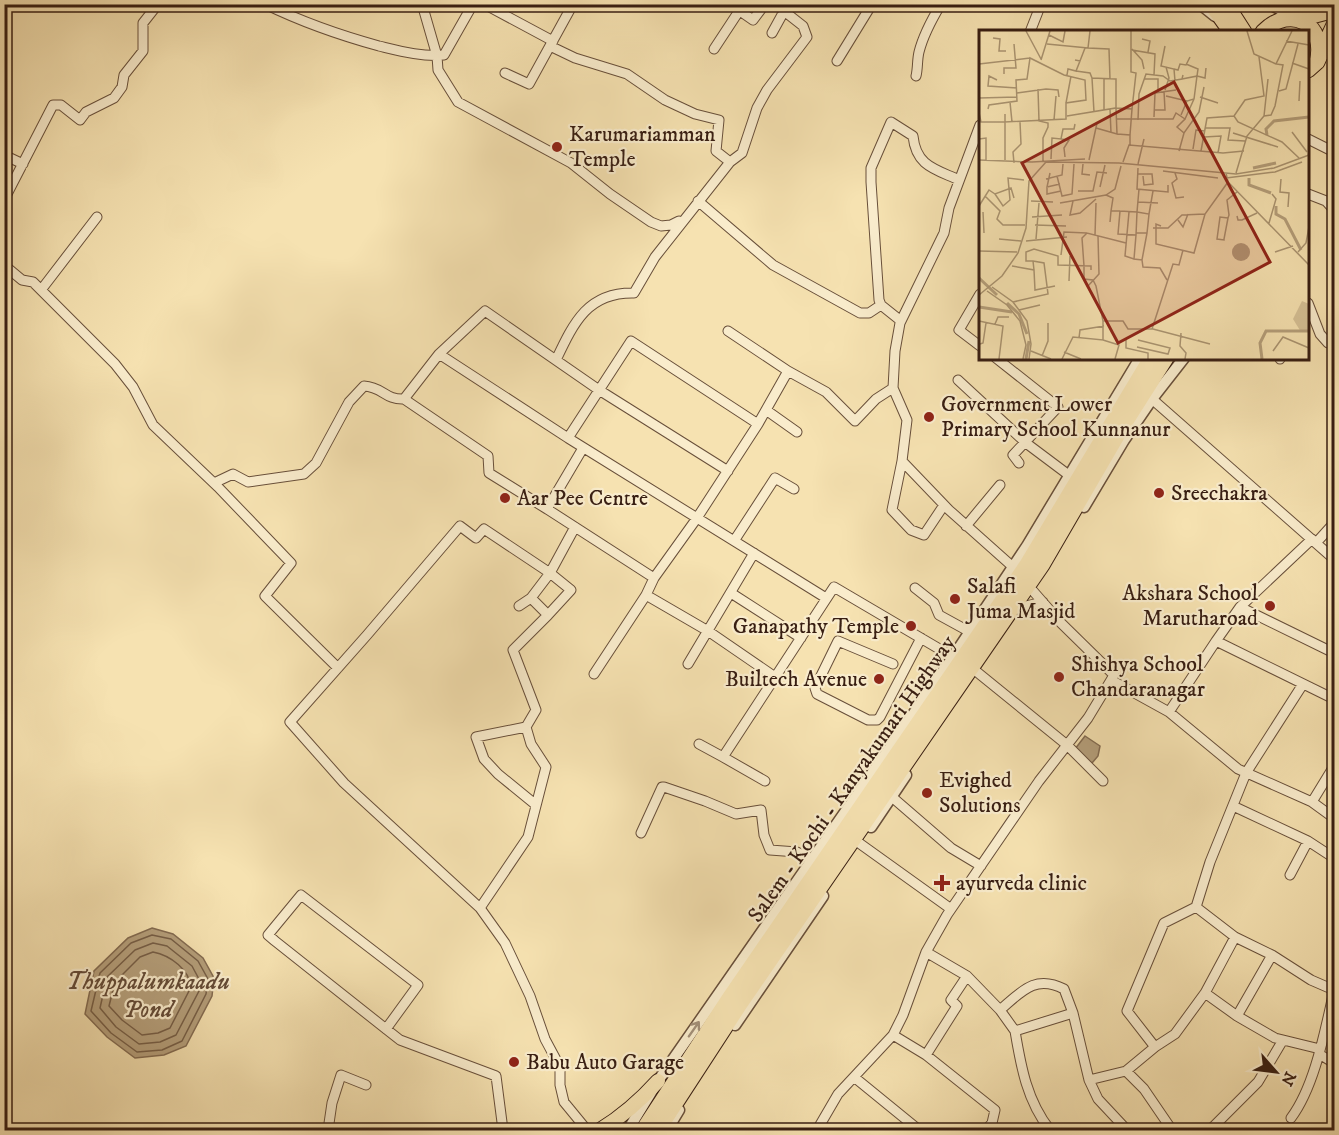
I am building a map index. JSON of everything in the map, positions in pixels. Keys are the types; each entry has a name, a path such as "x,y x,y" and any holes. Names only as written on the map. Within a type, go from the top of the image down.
{"highway":[{"path":"1211,4 1235,30"},
{"path":"1226,4 1235,30"},
{"path":"1300,19 1327,12 1334,4"},
{"path":"1265,30 1279,19 1288,17 1300,19 1307,23 1316,38 1320,60"},
{"path":"1320,60 1335,25"},
{"name":"Salem - Kochi - Kanyakumari Highway","path":"643,1131 728,1000 1026,566 1150,360"},
{"name":"Salem - Kochi - Kanyakumari Highway","path":"658,1131 740,1004 1042,565 1109,448 1165,360"}],"main road":[{"path":"600,1131 635,1106 658,1081"}],"street":[{"path":"4,200 53,105 61,105 80,120 86,112 114,98 122,87 124,75 143,51 143,23 158,4"},
{"path":"265,4 307,24 344,37 430,56 444,55 473,4"},
{"path":"422,4 437,56 438,70 458,102 571,164 651,222 661,226 671,225 684,218"},
{"path":"484,4 575,58 627,74 665,100 695,114 719,120 716,151 730,162"},
{"path":"505,73 529,84 573,4"},
{"path":"730,4 753,20 765,4"},
{"path":"556,360 580,316 601,298 616,293 634,293 655,257 684,218 730,162 742,153 757,108 767,90 807,37 803,26 786,8 775,4"},
{"path":"837,61 872,4"},
{"path":"916,76 922,42 941,4"},
{"path":"1031,30 1041,4"},
{"path":"1200,4 1235,30"},
{"path":"1270,4 1300,19"},
{"path":"772,33 786,8"},
{"path":"714,49 739,11"},
{"path":"1309,77 1320,60"},
{"path":"901,321 881,305 875,253 871,168 891,122 914,136 915,150 924,163 959,180"},
{"path":"944,505 924,535 911,530 892,510 902,461 907,420 893,388 895,351 901,321 944,233 949,208 979,130"},
{"path":"1309,139 1335,152"},
{"path":"4,155 23,164"},
{"path":"1309,194 1326,201 1335,210"},
{"path":"698,201 773,265 860,313 869,313 881,305"},
{"path":"41,290 97,217"},
{"path":"4,265 22,280 33,282 115,364 134,387 153,425 214,483 291,563 265,596 338,668"},
{"path":"979,297 959,330 979,345"},
{"path":"404,399 439,354 486,311 599,390 728,471"},
{"path":"1309,311 1320,334 1328,343 1335,335"},
{"path":"728,331 788,371 826,392 855,422 876,399 893,388"},
{"path":"568,438 631,341 758,424"},
{"path":"439,354 583,448 826,598"},
{"path":"999,360 1059,407 1013,455 1019,463"},
{"path":"628,1131 658,1081 970,632 1070,476 1139,360"},
{"path":"667,1131 709,1062 1033,591 1124,440 1182,360"},
{"path":"594,674 646,595 654,578 728,471 788,371"},
{"path":"958,380 1026,443 1070,476"},
{"path":"214,483 233,474 248,482 304,474 316,463 349,402 364,386 373,386 394,399 404,399 488,456 489,473 654,578"},
{"path":"1152,399 1335,559"},
{"path":"766,410 797,432"},
{"path":"547,509 583,448"},
{"path":"902,461 944,505 1013,567"},
{"path":"734,541 775,478 794,489"},
{"path":"966,526 1000,485"},
{"path":"1169,712 1240,607 1335,523"},
{"path":"480,908 528,837 546,767 531,744 526,727 536,710 513,650 571,590 550,573 484,529 476,538 460,526 290,722 344,783 480,908 505,944 530,996 545,1039 560,1067 560,1085 564,1102 587,1131"},
{"path":"519,606 531,598 550,573 575,527"},
{"path":"688,664 754,553"},
{"path":"723,757 834,587 953,657"},
{"path":"915,588 934,603 939,615 970,632"},
{"path":"817,1131 838,1094 893,1035 903,1015 926,952 951,909 1039,781 1088,718 1114,675 1061,623 1033,591"},
{"path":"731,593 801,638"},
{"path":"646,595 708,631 775,677"},
{"path":"531,598 548,615"},
{"path":"1022,607 1043,602"},
{"path":"1240,607 1335,653"},
{"path":"893,664 838,641 815,688 817,694 868,720 877,720 921,638"},
{"path":"1216,641 1335,699"},
{"path":"977,672 1067,745 1103,781"},
{"path":"1111,680 1169,712 1238,769 1312,802 1335,818"},
{"path":"1155,1047 1127,1011 1164,923 1196,907 1210,862 1246,773 1303,684"},
{"path":"526,727 476,737 484,759 498,774 536,805"},
{"path":"699,744 765,781"},
{"path":"1312,802 1335,766"},
{"path":"641,833 657,795 664,787 736,814 760,810 764,835 770,850 797,852 812,859"},
{"path":"892,797 951,848 981,866"},
{"path":"1233,806 1308,841 1335,858"},
{"path":"1290,875 1308,841"},
{"path":"859,843 951,909"},
{"path":"386,1029 418,985 301,895 268,935 275,941 386,1029 400,1040 496,1076 503,1131"},
{"path":"1196,907 1235,937 1272,955 1311,980 1335,990 1320,1052 1298,1108 1291,1118"},
{"path":"1089,1080 1126,1071 1174,1034 1205,993 1235,937"},
{"path":"926,952 967,976 1000,1010 1015,1030 1024,1082 1042,1120 1050,1131"},
{"path":"1237,1016 1272,955"},
{"path":"926,1055 957,1006 951,1000 967,976"},
{"path":"1000,1010 1026,987 1052,983 1064,989 1073,1013 1089,1080 1098,1099 1126,1131"},
{"path":"1205,993 1237,1016 1275,1038 1320,1052 1335,1063"},
{"path":"1015,1030 1073,1013"},
{"path":"893,1035 926,1055 995,1110 992,1123 986,1131"},
{"path":"1210,1131 1258,1082 1283,1040"},
{"path":"1126,1071 1144,1089 1172,1131"},
{"path":"328,1131 332,1103 341,1075 366,1086"},
{"path":"854,1077 919,1131"}],"water":[{"path":"1085,736 1100,746 1098,756 1092,763 1075,749"},
{"name":"Thuppalumkaadu Pond","path":"152,928 173,934 203,958 214,978 212,996 186,1046 164,1055 135,1058 107,1037 85,1014 94,971 128,938"}],"place":[{"name":"Karumariamman Temple","path":"557,147"},
{"name":"Government Lower Primary School Kunnanur","path":"929,417"},
{"name":"Sreechakra","path":"1159,493"},
{"name":"Aar Pee Centre","path":"505,498"},
{"name":"Salafi Juma Masjid","path":"955,599"},
{"name":"Akshara School Marutharoad","path":"1270,606"},
{"name":"Ganapathy Temple","path":"911,626"},
{"name":"Shishya School Chandaranagar","path":"1059,677"},
{"name":"Builtech Avenue","path":"879,679"},
{"name":"Evighed Solutions","path":"927,793"},
{"name":"ayurveda clinic","path":"942,883"},
{"name":"Babu Auto Garage","path":"514,1062"}]}
